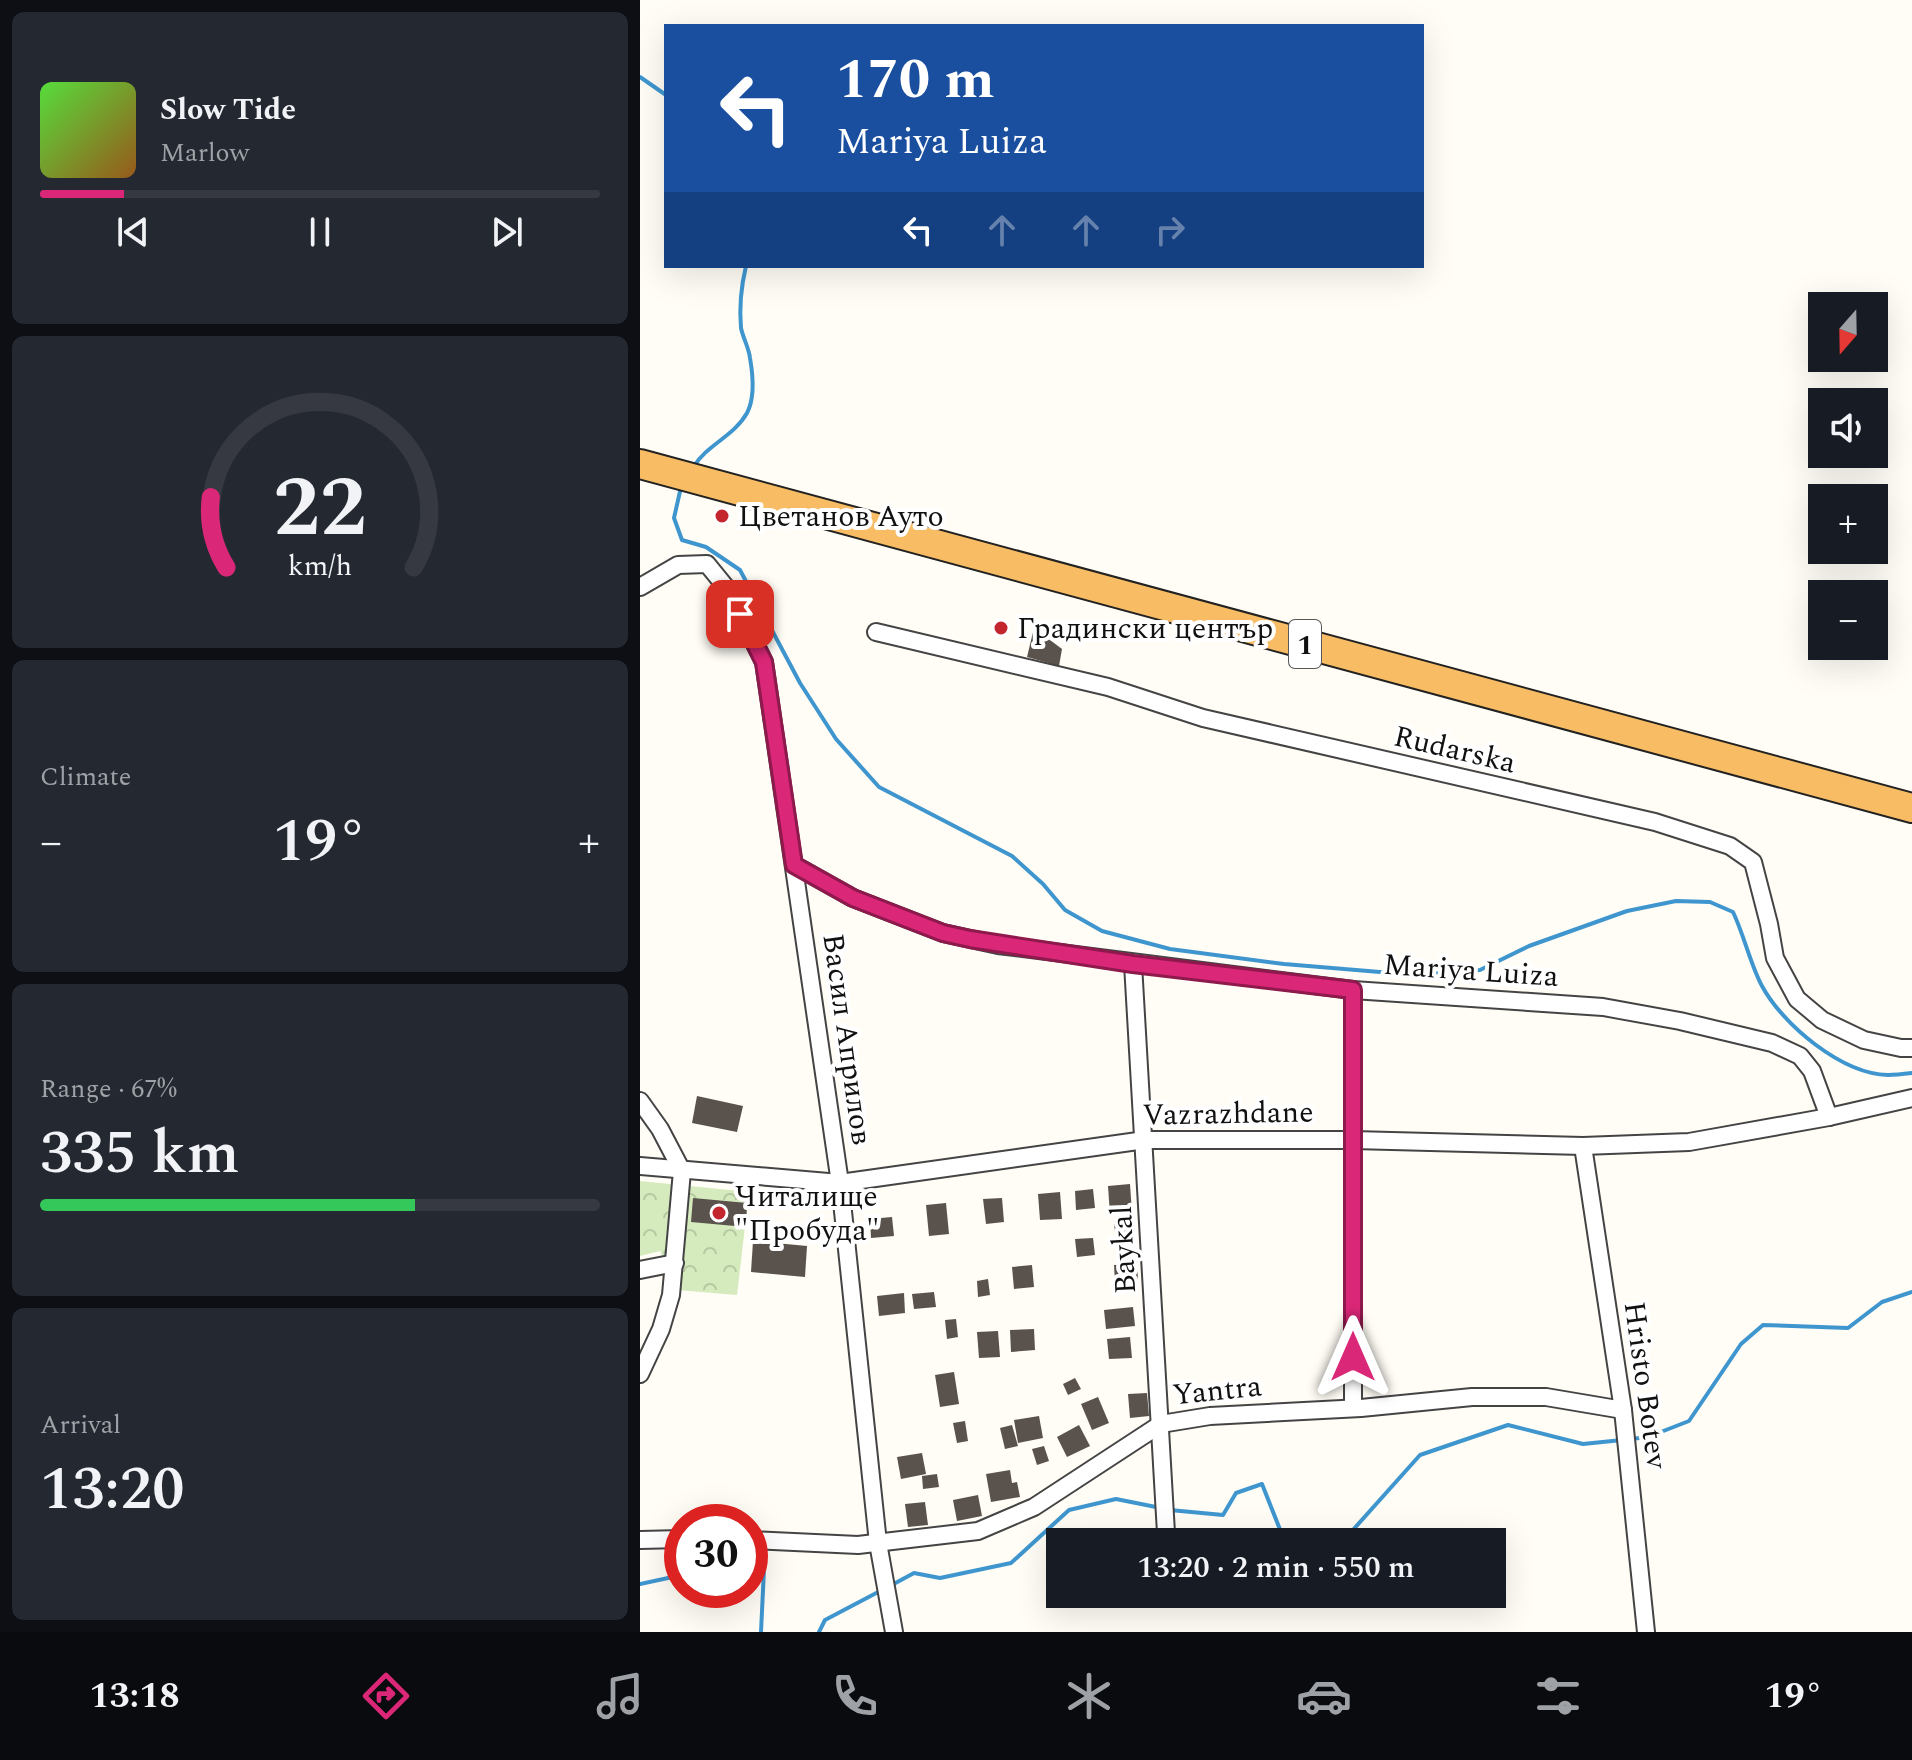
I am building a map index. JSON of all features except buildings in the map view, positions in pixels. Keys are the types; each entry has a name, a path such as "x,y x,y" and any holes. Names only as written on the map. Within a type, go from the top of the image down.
{"highway":[{"name":"1","path":"640,464 1912,808"}],"street":[{"name":"Васил Априлов","path":"640,587 678,565 707,564 729,591 764,662 840,1183 878,1543 894,1632"},
{"name":"Rudarska","path":"876,632 1108,687 1203,718 1655,822 1730,846 1753,862 1775,958 1797,999 1822,1020 1864,1040 1912,1048"},
{"name":"Mariya Luiza","path":"794,865 853,898 943,933 998,945 1353,990 1603,1007 1772,1043 1800,1056 1812,1071 1829,1117"},
{"name":"Baykal","path":"1133,964 1166,1528"},
{"path":"1353,990 1353,1408"},
{"name":"Vazrazhdane","path":"640,1166 840,1183 1145,1140 1353,1140 1583,1146 1689,1142 1829,1117 1912,1098"},
{"path":"640,1101 660,1129 682,1171 671,1295 661,1329 640,1374"},
{"name":"Hristo Botev","path":"1583,1146 1623,1414 1646,1632"},
{"path":"640,1270 675,1263"},
{"name":"Yantra","path":"768,1541 858,1545 978,1531 1034,1507 1161,1424 1266,1411 1353,1408 1472,1397 1546,1397 1623,1414"},
{"path":"640,1540 664,1539"}],"green space":[{"path":"640,1181 749,1192 737,1295 677,1290 660,1251 640,1256"}],"waterway":[{"path":"640,77 664,94"},
{"path":"694,466 742,421 751,400 751,365 740,320 746,268"},
{"path":"681,487 674,518 682,540 706,547 740,570 800,683 836,739 879,787 1012,856 1043,884 1065,910 1102,931 1170,949 1284,964 1416,975 1480,970 1529,946 1627,911 1676,901 1710,902 1733,912 1762,986 1799,1031 1833,1057 1852,1066 1888,1075 1912,1073"},
{"path":"1631,1439 1648,1437 1689,1421 1741,1344 1763,1325 1848,1328 1882,1302 1912,1292"},
{"path":"1355,1528 1420,1455 1508,1425 1583,1444 1622,1440"},
{"path":"1170,1510 1223,1515 1236,1493 1262,1484 1279,1528"},
{"path":"890,1586 914,1573 940,1578 1011,1563 1069,1510 1116,1499 1161,1508"},
{"path":"640,1584 664,1579"},
{"path":"819,1632 825,1620 882,1590"},
{"path":"761,1632 762,1608"}],"place":[{"name":"Цветанов Ауто","path":"722,516"},
{"name":"Градински център","path":"1001,628"},
{"name":"Читалище \"Пробуда\"","path":"719,1213"}],"route":[{"path":"740,614 764,662 794,865 853,898 943,933 998,945 1133,964 1353,990 1353,1357"}]}
